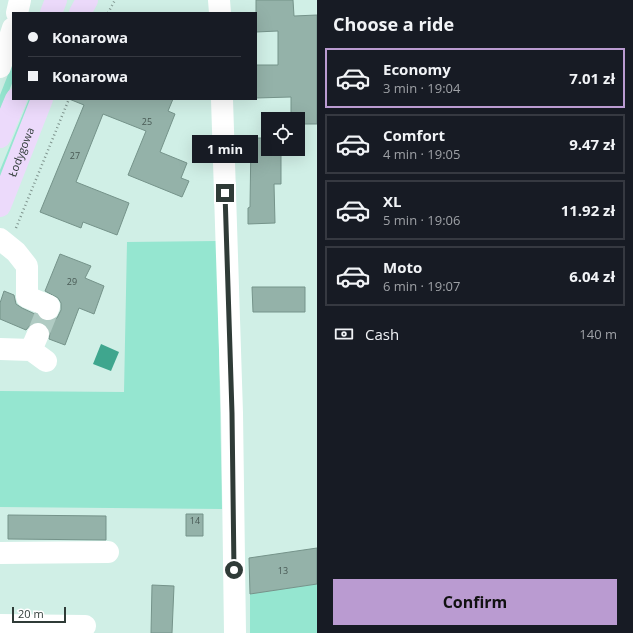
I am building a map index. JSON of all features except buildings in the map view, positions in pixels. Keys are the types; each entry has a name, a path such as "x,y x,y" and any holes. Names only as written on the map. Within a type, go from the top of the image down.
{"main road":[{"path":"51,12 56,0"},
{"path":"81,12 87,0"},
{"path":"0,137 16,100"},
{"name":"Łodygowa","path":"0,206 42,100"}],"street":[{"path":"17,12 20,0"},
{"path":"219,0 220,12"},
{"path":"0,68 12,31"},
{"path":"222,100 232,413 235,633"},
{"path":"5,242 16,252 27,266 28,297 49,306 48,309"},
{"path":"0,349 38,348"},
{"path":"0,553 108,552"},
{"path":"0,625 85,626"}],"path":[{"path":"109,12 115,0"},
{"path":"5,242 69,100"}],"shaded area":[{"path":"12,65 12,83 0,113 0,95"},
{"path":"29,100 32,100 0,180 0,170"},
{"path":"217,241 222,509 0,507 0,391 124,392 127,242"},
{"path":"101,344 119,352 111,371 93,364"},
{"path":"317,584 317,633 250,633 250,594"}],"tunnel":[{"path":"38,334 48,309"}],"route":[{"path":"225,193 232,413 234,570"}]}
